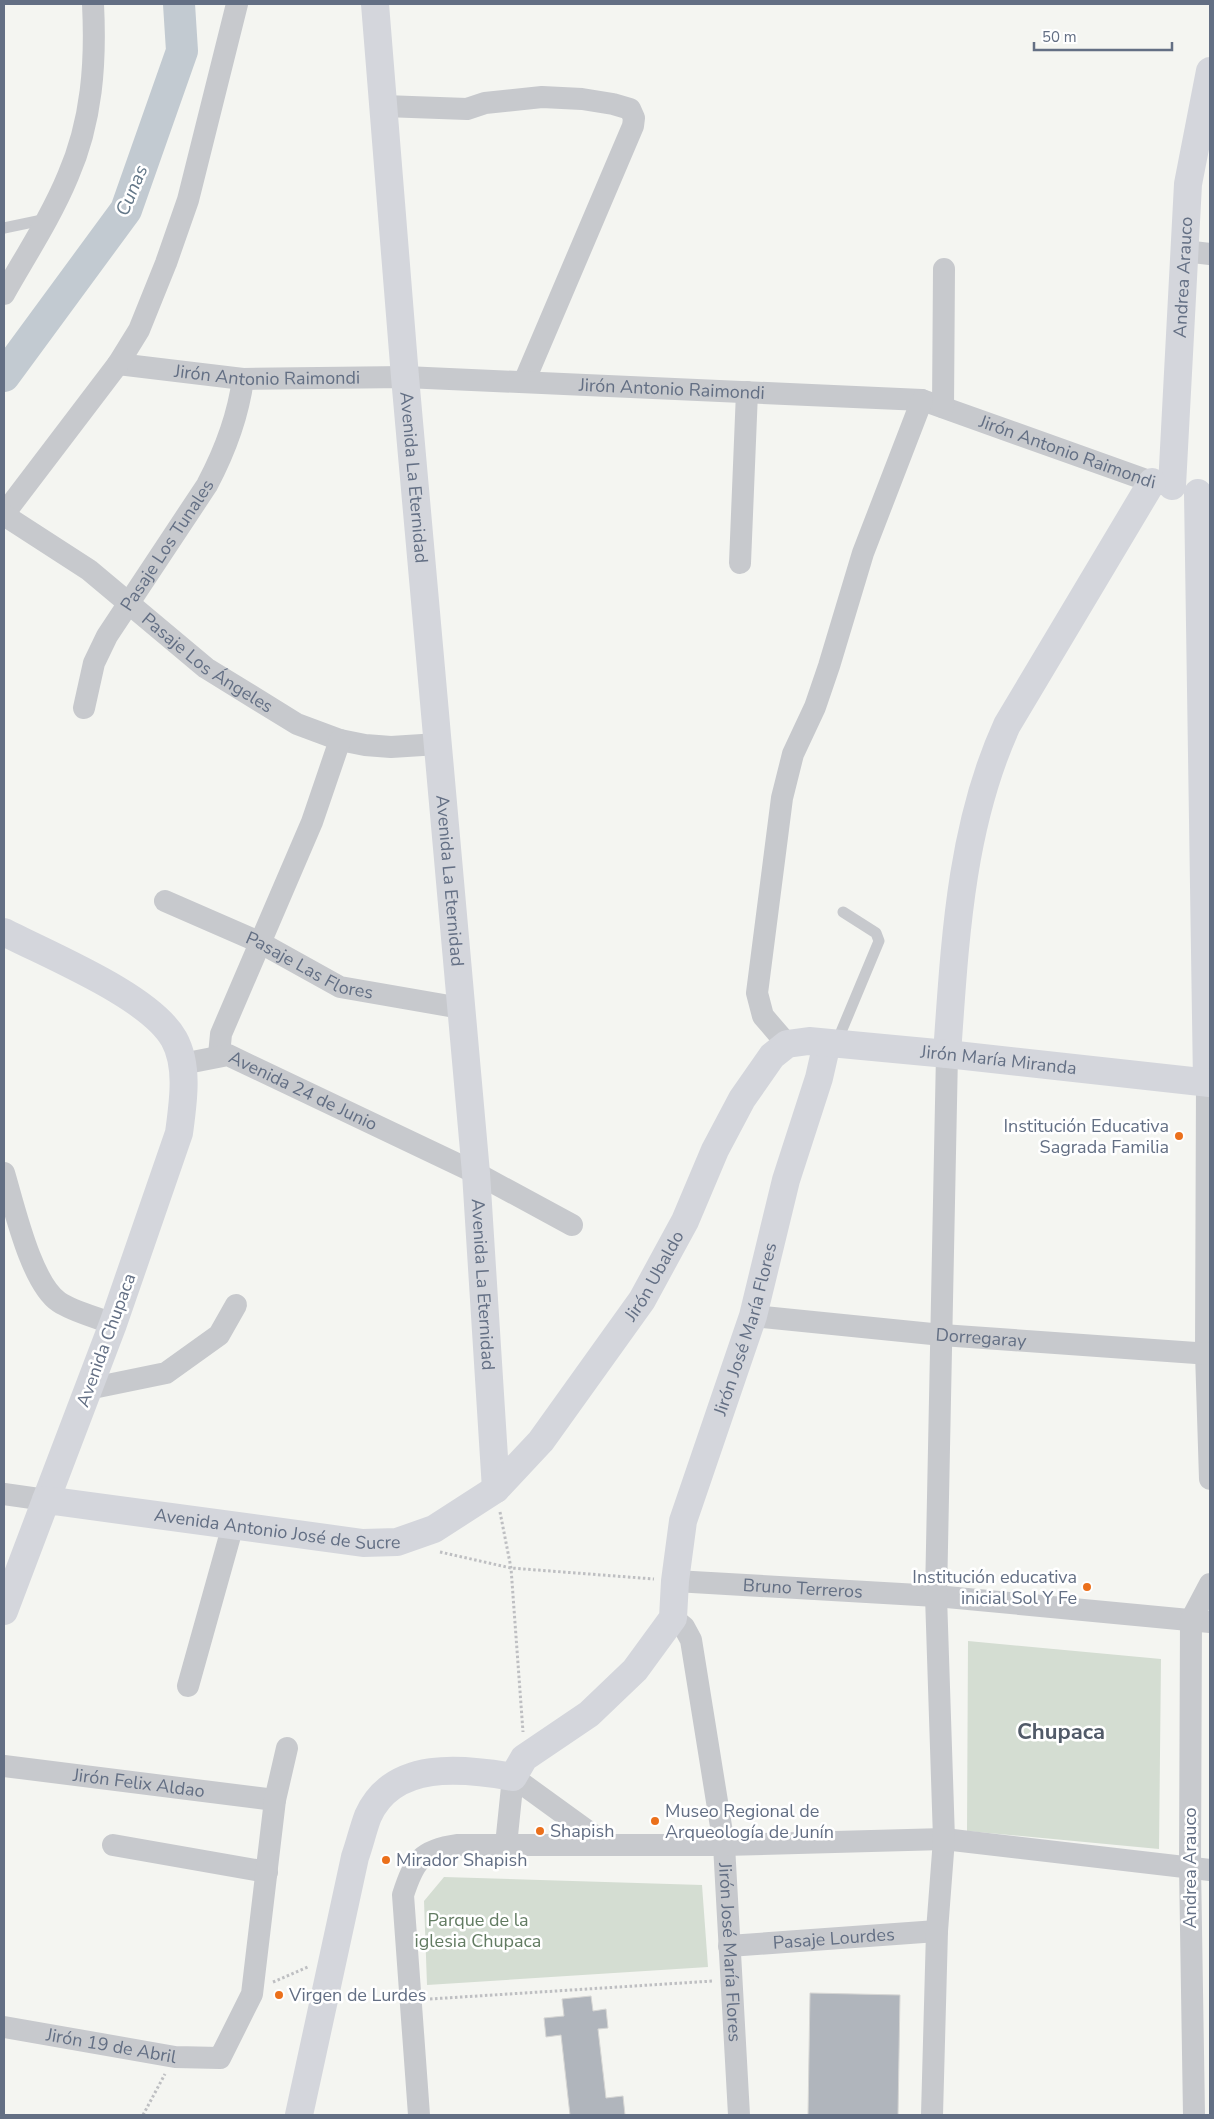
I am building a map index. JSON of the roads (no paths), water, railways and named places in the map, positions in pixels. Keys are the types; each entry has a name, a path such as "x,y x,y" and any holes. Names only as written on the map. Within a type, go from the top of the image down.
{"main road":[{"name":"Avenida La Eternidad","path":"375,4 405,377 476,1173 496,1489"},
{"name":"Andrea Arauco","path":"1208,1083 1183,489 1197,253 1188,184 1210,71"},
{"path":"947,1054 955,931 970,839 990,762 1007,726 1183,489"},
{"path":"4,932 137,1000 157,1018 174,1039 182,1064"},
{"name":"Jirón María Miranda","path":"787,1044 809,1041 832,1043 1208,1083"},
{"name":"Jirón José María Flores","path":"673,1618 675,1581 683,1521 753,1316 786,1180 832,1043"},
{"name":"Jirón Ubaldo","path":"496,1489 541,1442 642,1300 685,1221 715,1150 742,1100 772,1056 787,1044"},
{"name":"Avenida Chupaca","path":"4,1611 113,1324 179,1133 183,1100 182,1064"},
{"name":"Avenida Antonio José de Sucre","path":"46,1500 363,1543 397,1542 434,1529 496,1489"},
{"path":"299,2115 349,1884 368,1815 381,1796 397,1783 418,1774 439,1770 488,1772 518,1767 589,1714 635,1670 673,1618"}],"street":[{"path":"4,294 47,219 69,175 86,119 94,74 94,4"},
{"path":"4,514 118,364 139,330 188,200 237,4"},
{"path":"384,106 467,109 485,102 542,97 582,99 614,104 630,110 634,118 633,126 524,382"},
{"path":"944,269 944,408"},
{"name":"Jirón Antonio Raimondi","path":"118,364 243,379 405,377 922,400 1183,489"},
{"name":"Pasaje Los Tunales","path":"84,708 94,663 107,636 128,601 187,516 220,460 238,411 243,379"},
{"path":"740,563 746,392"},
{"path":"787,1044 764,1016 758,993 782,798 793,754 815,707 830,666 863,553 922,400"},
{"name":"Pasaje Los Ángeles","path":"4,514 89,570 128,601 181,648 241,692 297,724 340,740 391,747 438,744"},
{"path":"219,1055 221,1034 259,942 316,814 340,740"},
{"name":"Pasaje Las Flores","path":"165,901 259,942 340,987 461,1008"},
{"path":"932,2115 937,1931 944,1839 936,1596 947,1054"},
{"name":"Avenida 24 de Junio","path":"182,1064 219,1055 228,1055 476,1173 572,1225"},
{"name":"Andrea Arauco","path":"1208,1083 1210,1479"},
{"path":"4,1173 37,1276 47,1292 60,1303 113,1324"},
{"path":"88,1389 166,1373 219,1335 236,1305"},
{"name":"Dorregaray","path":"753,1316 942,1335 1208,1353"},
{"path":"4,1494 46,1500"},
{"path":"188,1686 234,1525"},
{"name":"Bruno Terreros","path":"675,1581 936,1596 1200,1621"},
{"path":"1200,1621 1210,1584"},
{"name":"Jirón José María Flores","path":"673,1618 684,1628 690,1640 724,1845 739,2115"},
{"name":"Andrea Arauco","path":"1194,2115 1200,1868 1200,1621"},
{"path":"114,1846 267,1872 275,1800 287,1748"},
{"name":"Jirón Felix Aldao","path":"4,1766 275,1800"},
{"path":"518,1767 604,1843"},
{"path":"506,1845 518,1767"},
{"path":"419,2115 403,1896 411,1869 423,1856 437,1848 458,1845 604,1843 724,1845 944,1839 1200,1868"},
{"name":"Jirón 19 de Abril","path":"4,2027 175,2057 220,2058 252,1994 267,1872"},
{"name":"Pasaje Lourdes","path":"729,1946 937,1931"}],"lane":[{"path":"4,228 47,219"},
{"path":"832,1043 879,941 876,933 843,912"}],"waterway":[{"name":"Cunas","path":"4,376 126,210 182,51 179,4"}],"place":[{"name":"Institución Educativa Sagrada Familia","path":"1179,1136"},
{"name":"Institución educativa inicial Sol Y Fe","path":"1087,1587"},
{"name":"Museo Regional de Arqueología de Junín","path":"655,1821"},
{"name":"Shapish","path":"540,1831"},
{"name":"Mirador Shapish","path":"386,1860"},
{"name":"Virgen de Lurdes","path":"279,1995"}],"district":[{"name":"Chupaca","path":"1061,1731"}],"park label":[{"name":"Parque de la iglesia Chupaca","path":"478,1930"}]}
